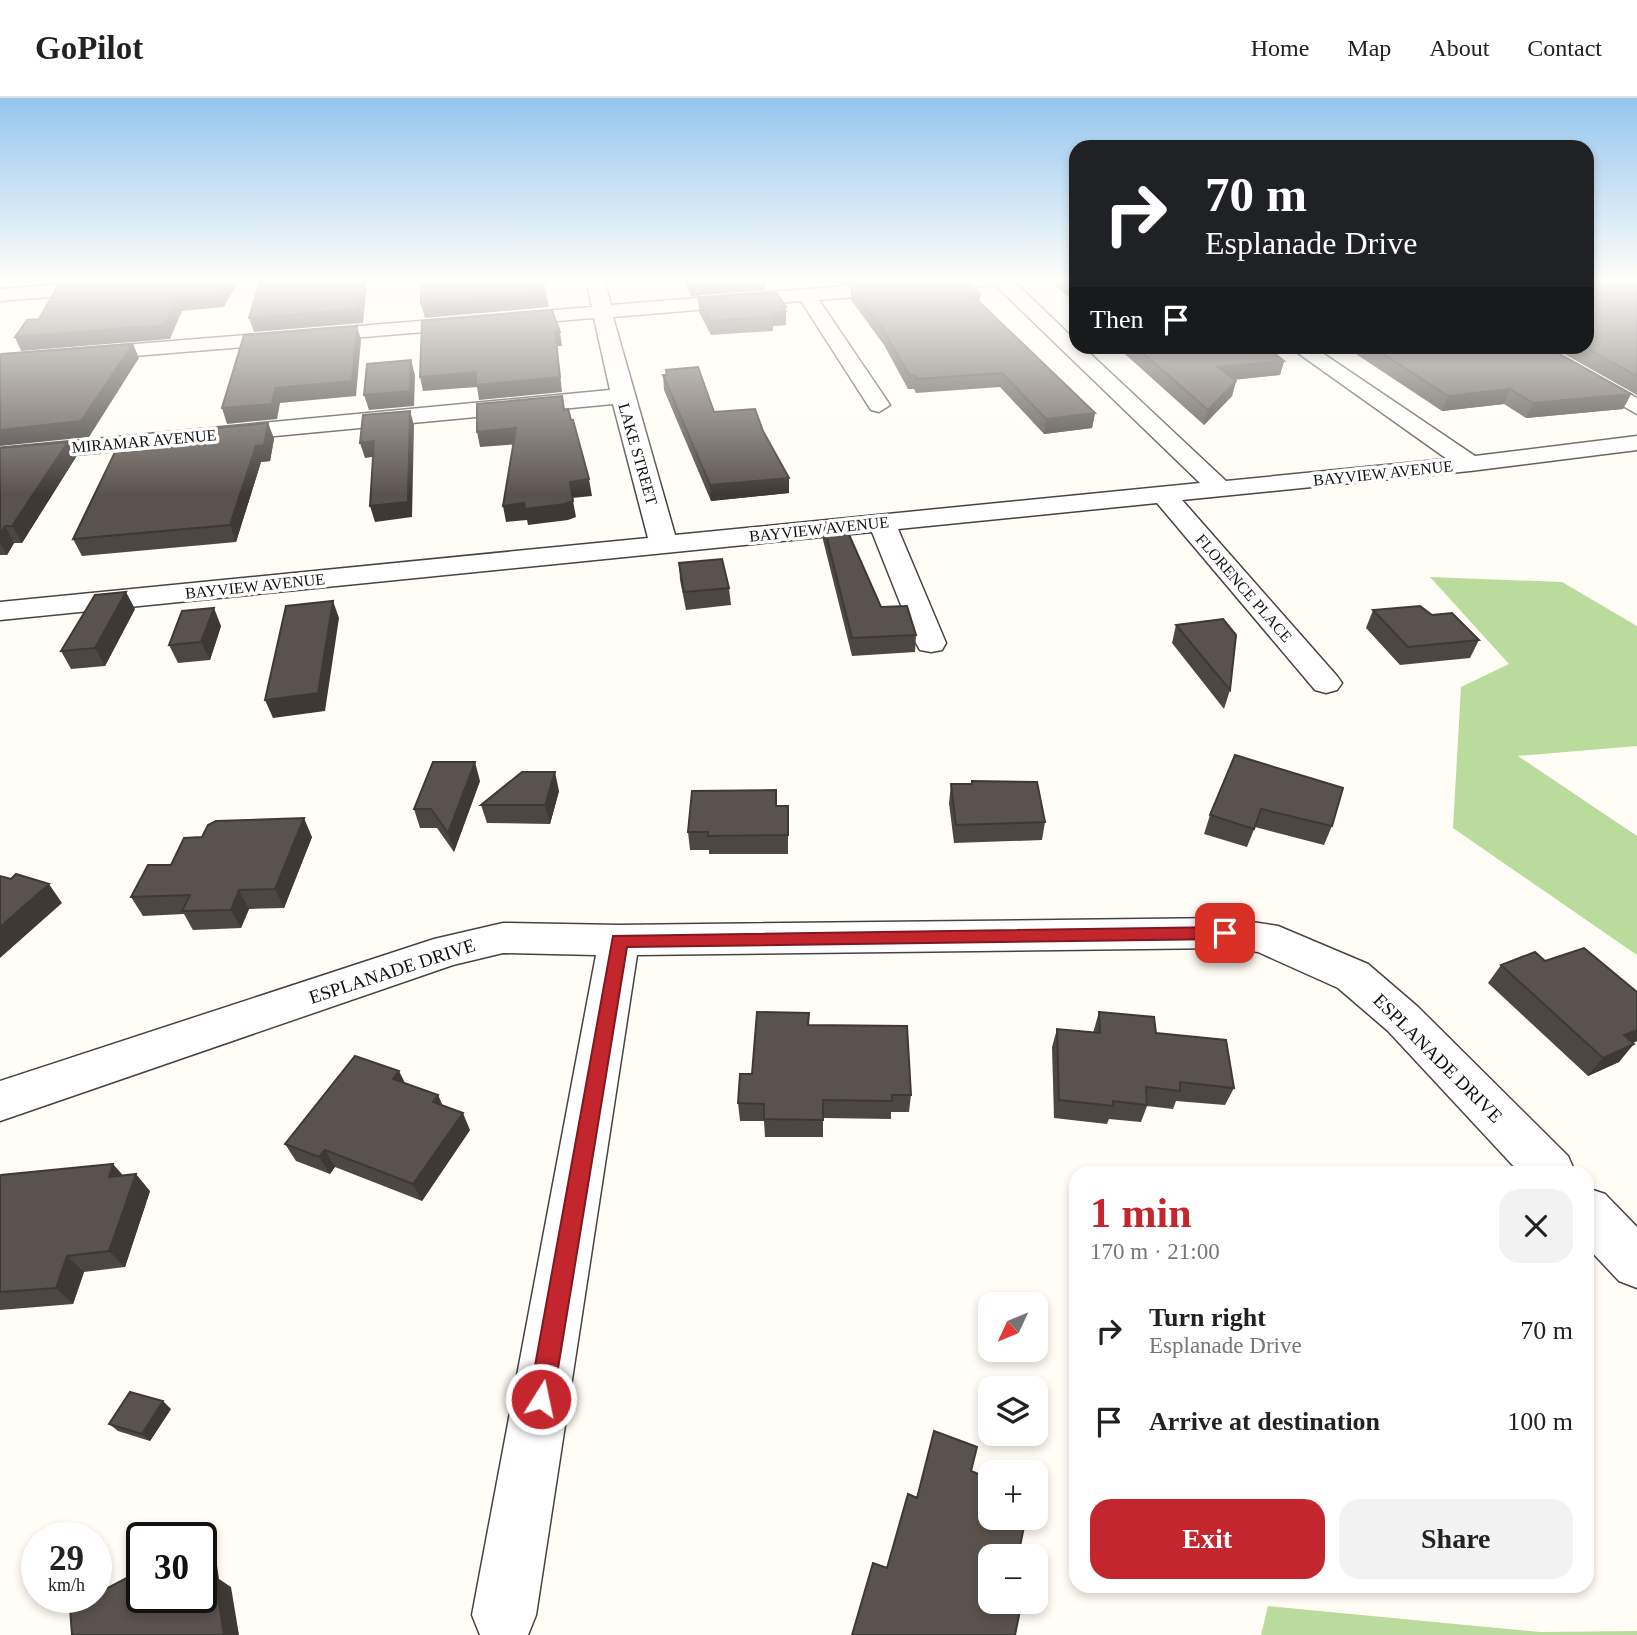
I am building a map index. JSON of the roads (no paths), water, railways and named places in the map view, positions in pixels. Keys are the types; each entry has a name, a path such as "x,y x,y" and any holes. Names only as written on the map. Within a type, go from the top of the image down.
{"street":[{"path":"0,361 124,351"},
{"name":"LAKE STREET","path":"612,351 622,396 664,546"},
{"path":"843,351 879,405"},
{"path":"1080,354 1220,489"},
{"path":"1310,354 1470,464"},
{"path":"1542,354 1637,407"},
{"name":"MIRAMAR AVENUE","path":"0,455 622,396"},
{"name":"BAYVIEW AVENUE","path":"0,611 1470,464 1637,443"},
{"name":"FLORENCE PLACE","path":"1163,493 1326,683"},
{"path":"882,522 931,643"},
{"name":"ESPLANADE DRIVE","path":"0,1101 449,950 503,938 619,940 1225,933 1264,937 1353,976 1403,1019 1545,1166"},
{"path":"504,1615 619,940"},
{"path":"1594,1218 1637,1263"}]}
